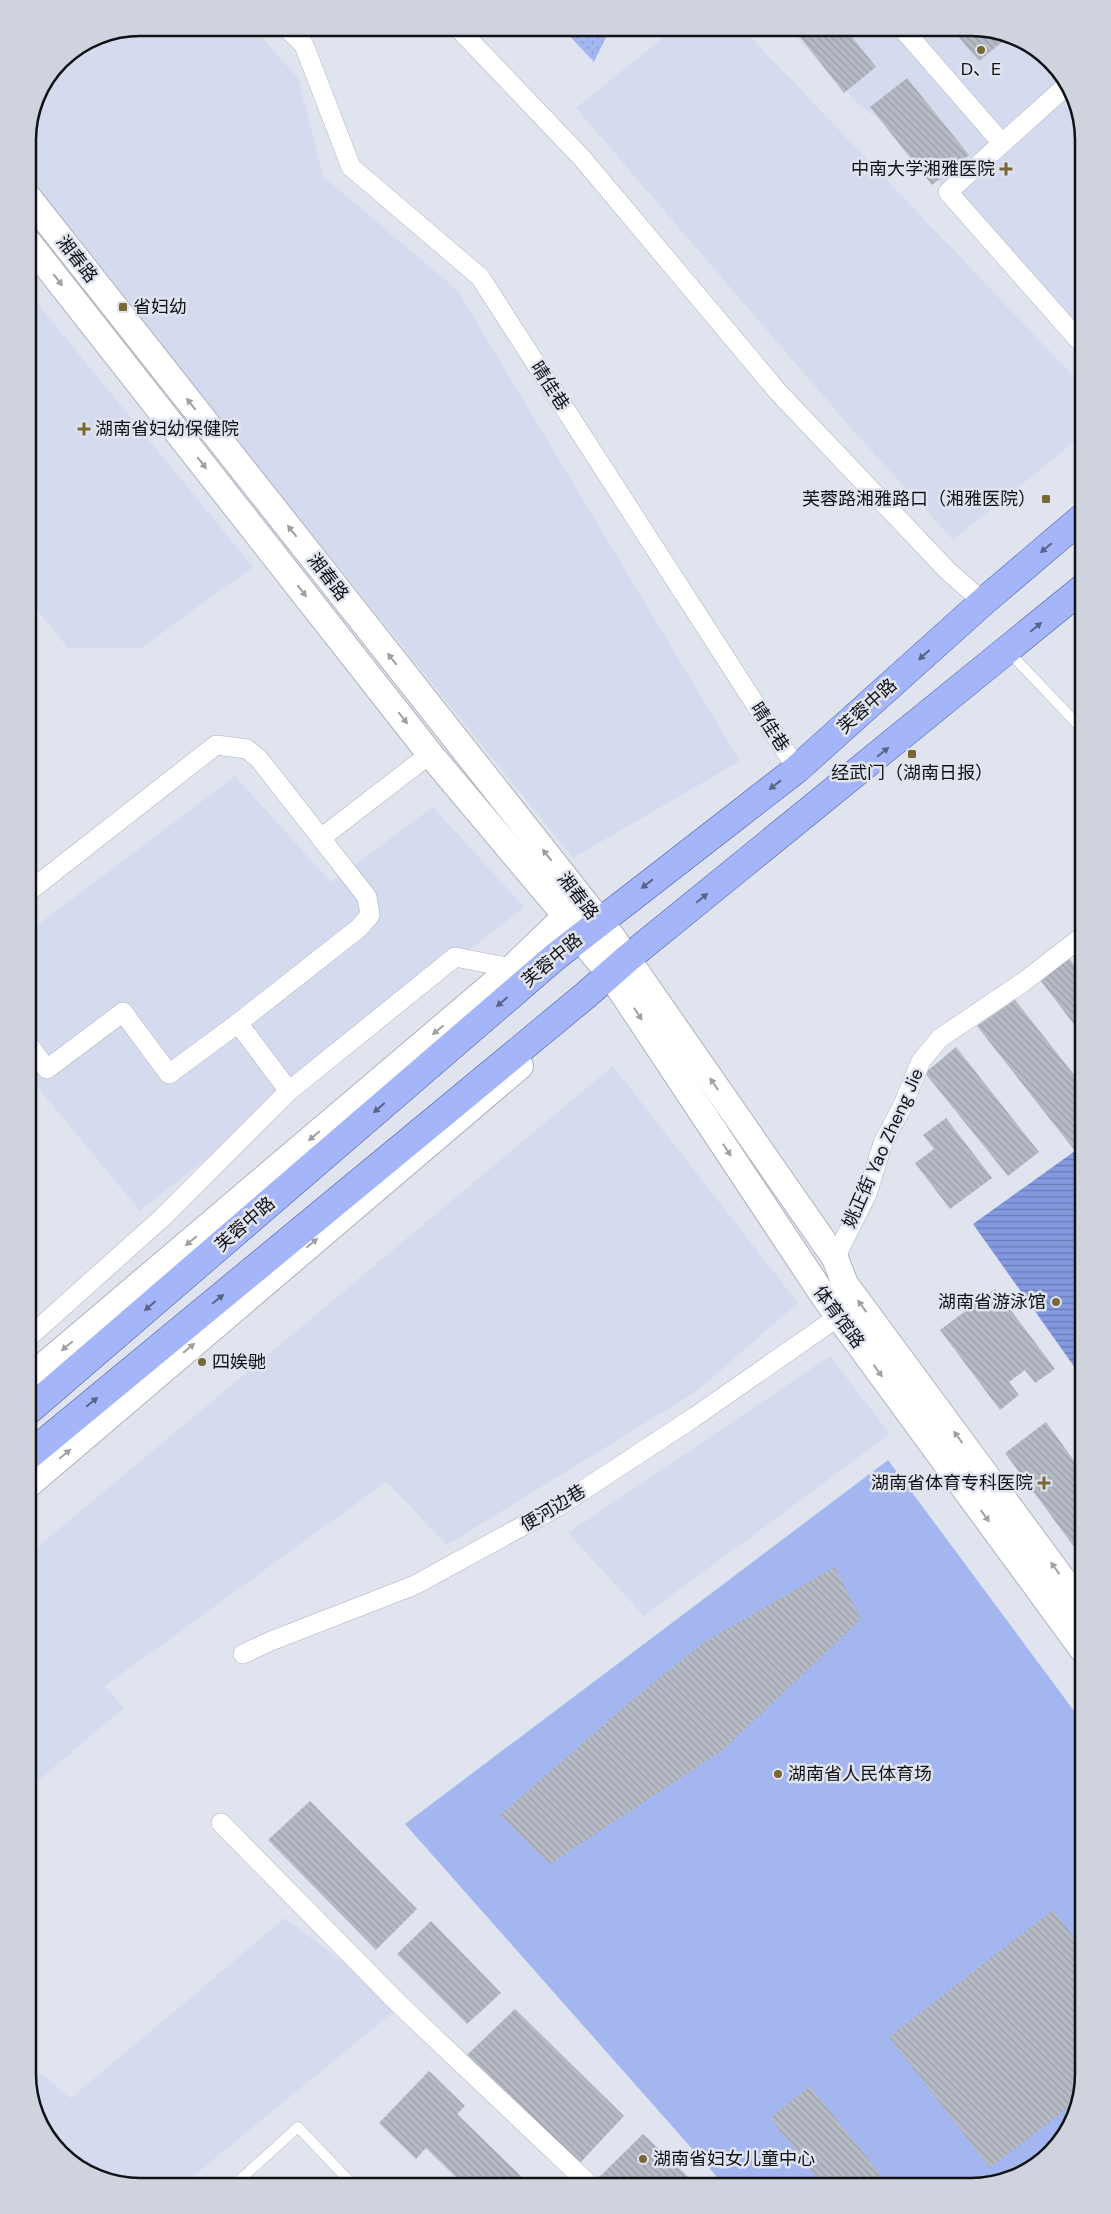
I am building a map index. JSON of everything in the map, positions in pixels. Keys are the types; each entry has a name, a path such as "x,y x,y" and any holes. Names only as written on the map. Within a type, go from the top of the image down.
{"main road":[{"name":"芙蓉中路","path":"36,1405 555,957 581,925 797,769 983,602 1075,525"},
{"path":"36,1449 1075,595"},
{"path":"512,968 555,957"}],"street":[{"name":"晴佳巷","path":"295,36 304,45 351,167 480,277 797,769"},
{"path":"466,36 582,158 779,393 948,571 983,602"},
{"path":"909,36 1002,143"},
{"path":"1062,90 948,192 1075,329"},
{"name":"湘春路","path":"36,208 581,925 619,972"},
{"name":"湘春路","path":"36,252 430,754 581,925"},
{"path":"36,886 216,745 247,749 259,759 367,897 370,915 359,928 238,1023 169,1074 123,1012 47,1069 36,1055"},
{"path":"322,838 430,754"},
{"path":"36,1372 512,968 581,925"},
{"name":"姚正街 Yao Zheng Jie","path":"834,1258 867,1194 882,1143 902,1107 908,1086 921,1062 940,1038 1022,983 1075,943"},
{"path":"36,1331 163,1217 289,1090 455,957 512,968"},
{"path":"36,1478 619,972"},
{"name":"体育馆路","path":"619,972 834,1258 845,1284 1075,1595"},
{"name":"体育馆路","path":"619,972 838,1317 1075,1638"},
{"path":"238,1023 289,1090"},
{"name":"便河边巷","path":"243,1654 271,1641 415,1585 559,1506 693,1418 838,1317"},
{"path":"221,1823 401,2006 583,2178"}],"lane":[{"path":"1008,651 1075,721"},
{"path":"242,2178 298,2127 346,2178"}],"shaded area":[{"path":"260,36 298,78 323,176 458,291 740,761 573,858 36,193 36,133 44,100 58,77 72,62 88,50 100,44 127,37"},
{"path":"570,36 607,36 594,62"},
{"path":"665,36 750,36 1075,378 1075,441 953,540 856,434 576,108"},
{"name":"中南大学湘雅医院","path":"795,36 978,36 1011,44 1023,50 1044,67 1061,88 1067,100 1074,127 1075,326 953,198 897,133 857,103"},
{"name":"湖南省妇幼保健院","path":"36,302 253,567 141,648 68,648 36,609"},
{"path":"235,776 331,882 433,807 524,907 140,1211 36,1086 36,926"},
{"path":"613,1066 798,1303 697,1391 447,1545 386,1482 105,1686 124,1708 36,1782 36,1548"},
{"name":"湖南省游泳馆","path":"1075,1151 1075,1368 973,1224"},
{"path":"830,1356 890,1434 644,1616 568,1533"},
{"name":"湖南省人民体育场","path":"888,1460 1075,1712 1075,2074 1071,2101 1064,2120 1049,2142 1034,2156 1011,2170 991,2176 971,2178 718,2178 405,1824"},
{"path":"285,1918 401,2006 191,2178 133,2178 100,2170 88,2164 67,2147 50,2126 38,2094 36,2070 71,2098"}],"building":[{"path":"799,36 851,36 876,67 844,93"},
{"name":"D、E","path":"958,36 978,36 1003,41 979,61"},
{"path":"907,78 969,155 932,185 870,107"},
{"path":"1066,954 1075,966 1075,1026 1037,976"},
{"path":"1015,1000 1075,1076 1075,1151 977,1026"},
{"path":"956,1047 1039,1152 1008,1176 925,1073"},
{"path":"946,1118 992,1178 950,1209 915,1163 934,1149 923,1135"},
{"path":"995,1289 1055,1369 1035,1383 1025,1370 1009,1382 1019,1395 1000,1410 940,1330"},
{"path":"1046,1422 1075,1462 1075,1548 1005,1453"},
{"path":"835,1567 861,1619 723,1750 550,1864 500,1815 638,1695 706,1641"},
{"path":"310,1801 417,1909 376,1950 268,1840"},
{"path":"1053,1910 1075,1939 1075,2074 1069,2107 990,2168 889,2037"},
{"path":"431,1921 501,1993 467,2024 397,1954"},
{"path":"515,2009 624,2116 579,2164 466,2056"},
{"path":"429,2071 465,2106 457,2114 523,2178 457,2178 426,2148 416,2159 379,2123"},
{"path":"810,2086 884,2178 818,2178 770,2118"},
{"name":"湖南省妇女儿童中心","path":"643,2134 690,2178 598,2178"}],"place":[{"name":"D、E","path":"981,50"},
{"name":"中南大学湘雅医院","path":"1006,169"},
{"name":"省妇幼","path":"123,307"},
{"name":"湖南省妇幼保健院","path":"84,429"},
{"name":"芙蓉路湘雅路口（湘雅医院）","path":"1046,499"},
{"name":"经武门（湖南日报）","path":"912,754"},
{"name":"湖南省游泳馆","path":"1056,1302"},
{"name":"四娭毑","path":"202,1362"},
{"name":"湖南省体育专科医院","path":"1044,1483"},
{"name":"湖南省人民体育场","path":"778,1774"},
{"name":"湖南省妇女儿童中心","path":"643,2159"}]}
